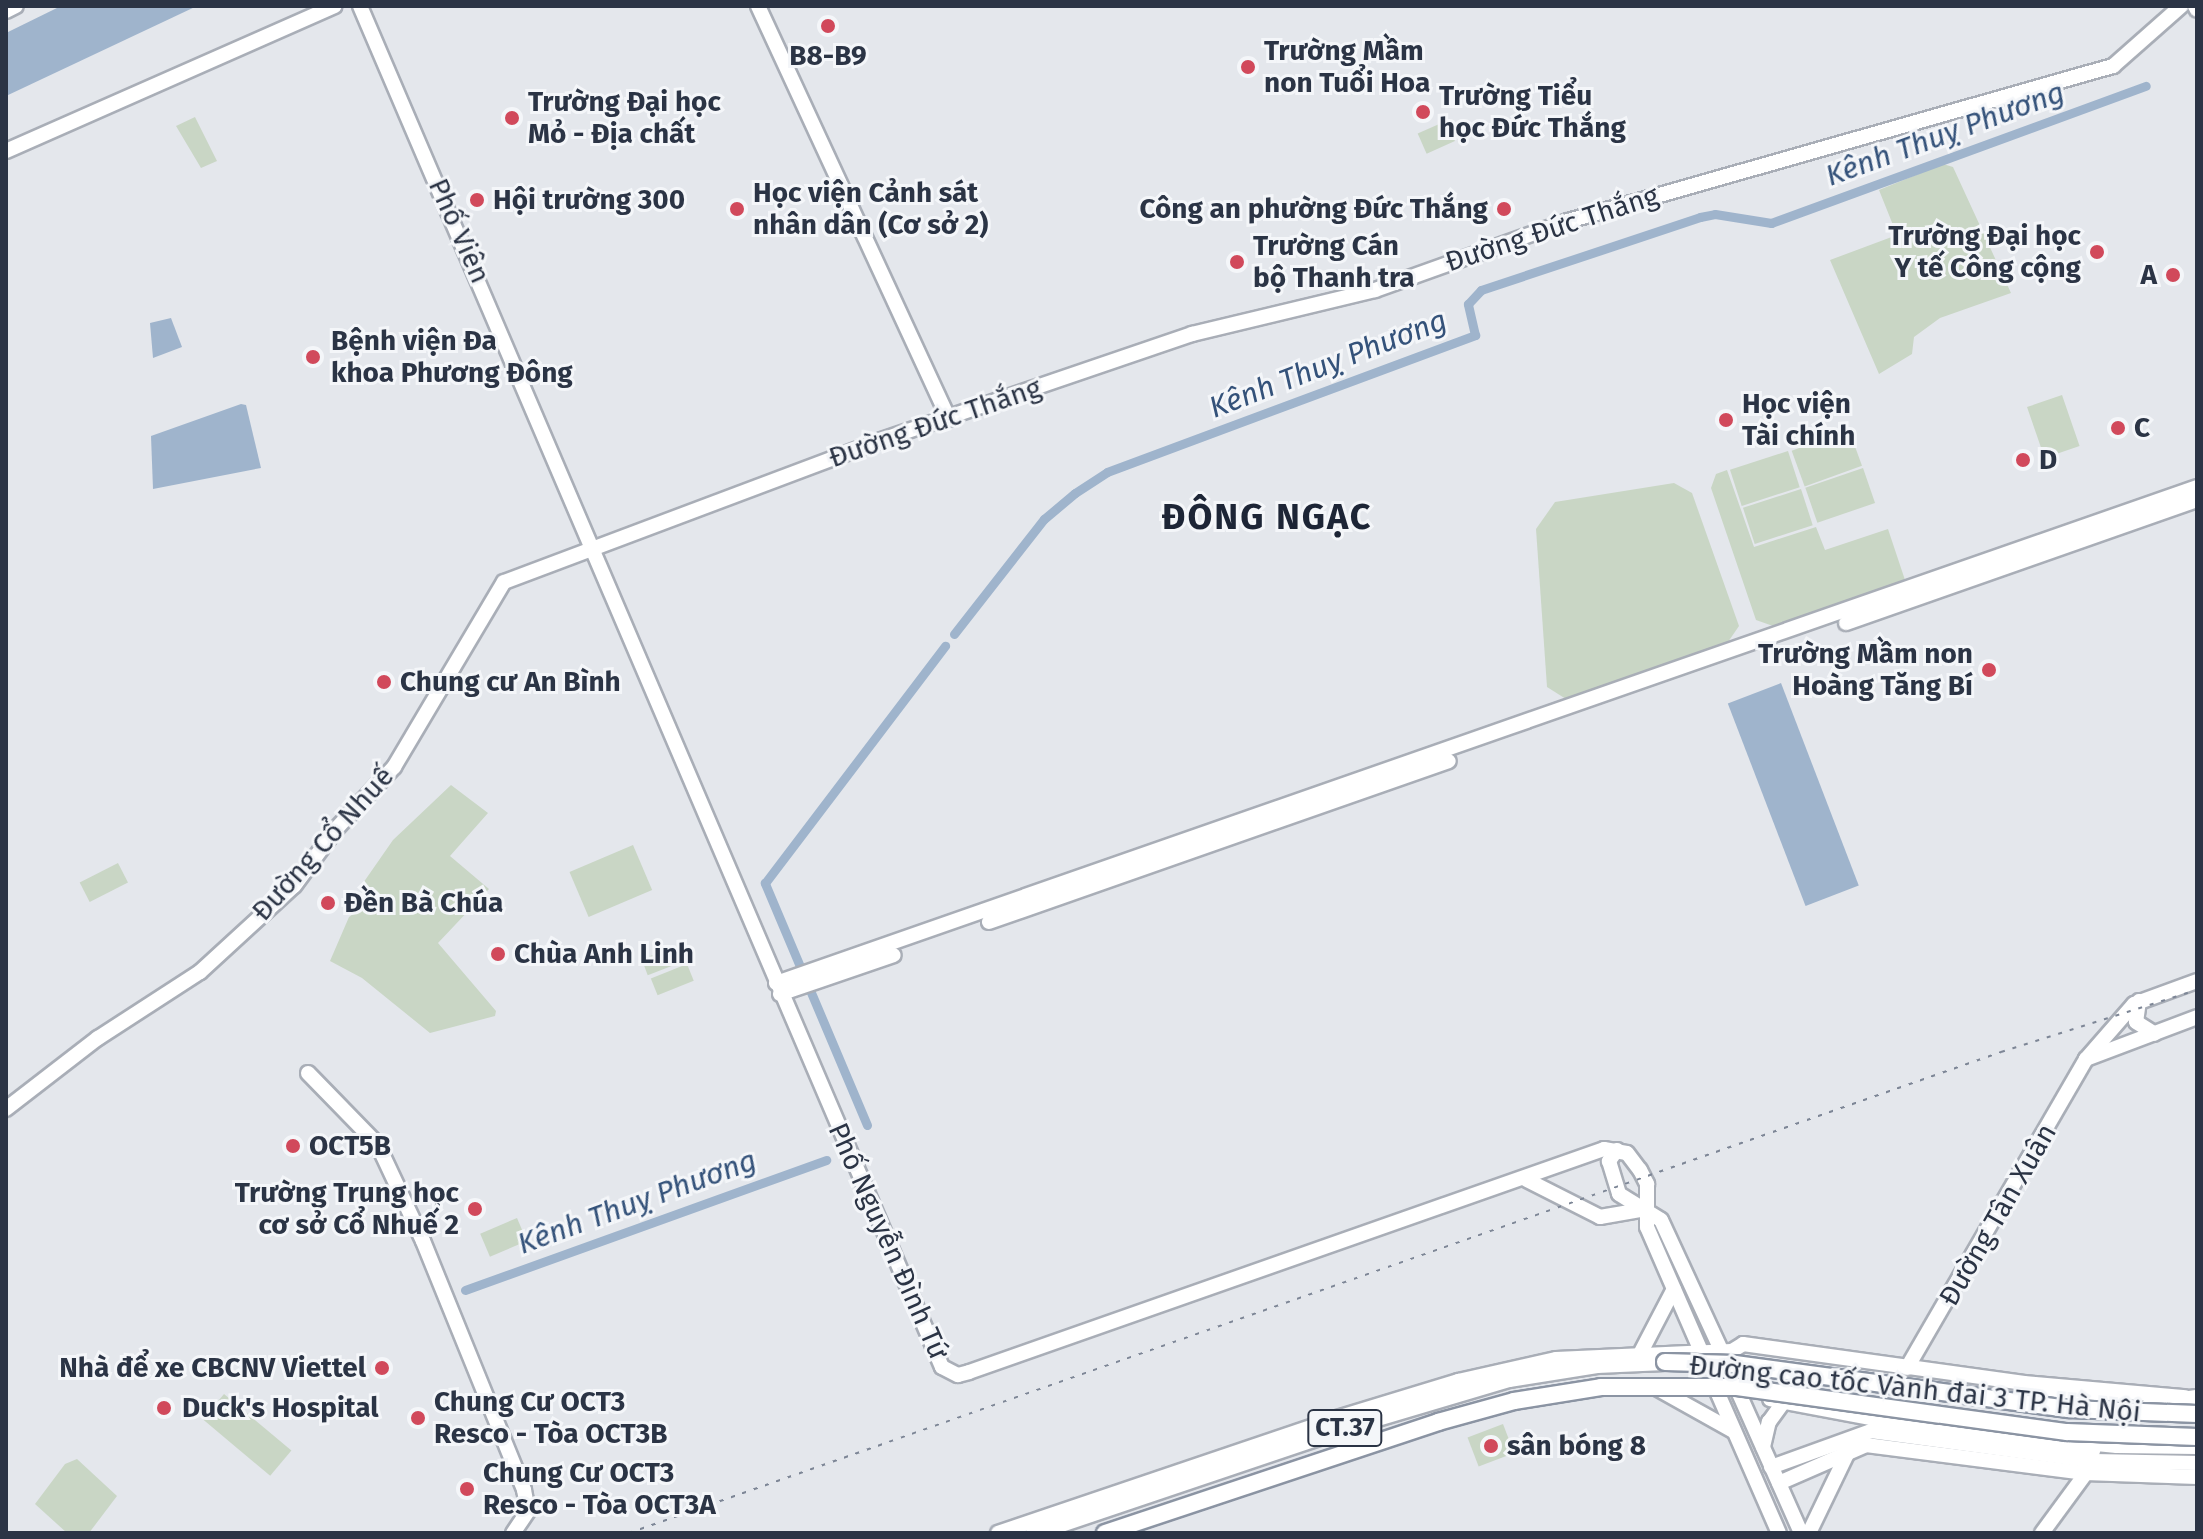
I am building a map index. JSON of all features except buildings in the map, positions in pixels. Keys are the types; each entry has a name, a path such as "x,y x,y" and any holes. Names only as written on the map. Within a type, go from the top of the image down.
{"highway":[{"path":"1665,1362 1787,1363 2023,1394 2167,1405 2197,1404"},
{"name":"Đường cao tốc Vành đai 3 TP. Hà Nội","path":"1034,1533 1357,1424 1509,1379 1597,1365 1665,1362 1735,1364 2070,1409 2197,1404"},
{"name":"Đường cao tốc Vành đai 3 TP. Hà Nội","path":"1108,1533 1514,1401 1601,1387 1739,1388 2067,1432 2197,1443"},
{"path":"1739,1388 2017,1435 2117,1445 2197,1443"}],"street":[{"path":"6,11 16,6"},
{"path":"6,151 334,6"},
{"name":"Phố Viên","path":"360,6 593,546"},
{"path":"758,6 949,419"},
{"name":"Đường Đức Thắng","path":"593,546 1192,334 1375,290 1568,221 2113,66 2181,6"},
{"path":"778,988 2197,487"},
{"path":"817,975 2197,500"},
{"name":"Phố Nguyễn Đình Tứ","path":"593,546 934,1358 958,1375 1527,1180 1585,1155 1617,1150"},
{"name":"Đường Cổ Nhuế","path":"6,1109 98,1038 200,972 266,913 394,767 504,582 593,546"},
{"name":"Đường Tân Xuân","path":"1907,1368 2086,1059 2139,1001 2197,981"},
{"path":"2139,1001 2136,1022 2155,1034"},
{"path":"2086,1059 2197,1017"},
{"path":"308,1073 378,1145 423,1241 524,1490 528,1511 513,1533"},
{"path":"1779,1533 1647,1227 1646,1209 1647,1184 1627,1153 1617,1150 1609,1161 1619,1194 1646,1209 1661,1220 1699,1304 1726,1350 1763,1448 1801,1533"},
{"path":"1527,1180 1600,1217 1646,1209"},
{"path":"1641,1352 1660,1321 1674,1289"},
{"path":"1660,1321 1699,1304"},
{"path":"998,1533 1458,1381 1556,1359 1641,1352 1726,1350 1743,1344 2197,1404"},
{"path":"1726,1350 1741,1363 2089,1405 2170,1409 2197,1404"},
{"path":"1022,1533 1432,1397 1581,1359"},
{"path":"1108,1533 1444,1422 1605,1391 1739,1388 1784,1401 2066,1448 2197,1443"},
{"path":"1658,1389 1733,1431"},
{"path":"1763,1448 1769,1422 1784,1401"},
{"path":"1128,1533 1509,1408"},
{"path":"1771,1467 1871,1431 2090,1467 2197,1463"},
{"path":"1779,1483 1848,1452 1887,1445 2197,1477"},
{"path":"1809,1533 1848,1452"},
{"path":"2042,1533 2090,1467"}],"green space":[{"path":"195,117 217,161 201,168 176,126"},
{"path":"1446,121 1455,141 1427,154 1418,134"},
{"path":"1943,164 1953,167 2011,293 1940,318 1914,337 1912,354 1879,374 1830,260 1897,235 1879,190"},
{"path":"2062,395 2080,446 2045,458 2027,407"},
{"path":"1849,430 1862,466 1805,487 1792,451"},
{"path":"1788,451 1800,487 1742,506 1730,470"},
{"path":"1863,468 1875,503 1817,523 1805,488"},
{"path":"1727,470 1754,547 1816,527 1825,550 1888,529 1905,580 1773,626 1756,620 1711,488 1716,474"},
{"path":"1674,483 1692,493 1739,626 1728,642 1566,699 1547,687 1536,529 1555,502"},
{"path":"1801,489 1813,525 1755,544 1743,508"},
{"path":"451,785 488,813 450,856 489,889 438,943 496,1011 495,1016 430,1033 362,978 330,961 349,917 376,897 361,886 393,840"},
{"path":"633,845 652,890 589,917 569,872"},
{"path":"118,863 128,883 90,902 80,883"},
{"path":"679,945 685,961 648,975 642,959"},
{"path":"687,964 694,981 658,995 651,979"},
{"path":"517,1218 527,1241 490,1257 480,1234"},
{"path":"224,1394 291,1451 270,1476 203,1419"},
{"name":"sân bóng 8","path":"1503,1424 1514,1453 1479,1467 1468,1438"},
{"path":"77,1459 117,1496 89,1533 67,1533 35,1504 65,1464"}],"water":[{"path":"61,6 197,6 6,96 6,33"},
{"path":"171,318 182,347 153,358 150,323"},
{"path":"241,404 246,405 261,468 153,489 151,436"},
{"path":"1781,683 1859,886 1806,906 1728,703"}],"waterway":[{"name":"Kênh Thuỵ Phương","path":"954,634 1044,519 1107,472 1475,335 1468,304 1481,290 1700,217 1715,214 1771,223 2146,86"},
{"name":"Kênh Thuỵ Phương","path":"867,1125 765,883 945,646"},
{"name":"Kênh Thuỵ Phương","path":"465,1290 826,1160"}],"railway":[{"path":"629,1533 2001,1052 2197,990"}],"place":[{"name":"B8-B9","path":"828,26"},
{"name":"Trường Mầm non Tuổi Hoa","path":"1248,67"},
{"name":"Trường Tiểu học Đức Thắng","path":"1423,112"},
{"name":"Trường Đại học Mỏ - Địa chất","path":"512,118"},
{"name":"Hội trường 300","path":"477,200"},
{"name":"Học viện Cảnh sát nhân dân (Cơ sở 2)","path":"737,209"},
{"name":"Công an phường Đức Thắng","path":"1504,209"},
{"name":"Trường Đại học Y tế Công cộng","path":"2097,252"},
{"name":"Trường Cán bộ Thanh tra","path":"1237,262"},
{"name":"A","path":"2173,275"},
{"name":"Bệnh viện Đa khoa Phương Đông","path":"313,357"},
{"name":"Học viện Tài chính","path":"1726,420"},
{"name":"C","path":"2118,428"},
{"name":"D","path":"2023,460"},
{"name":"Trường Mầm non Hoàng Tăng Bí","path":"1989,670"},
{"name":"Chung cư An Bình","path":"384,682"},
{"name":"Đền Bà Chúa","path":"328,903"},
{"name":"Chùa Anh Linh","path":"498,954"},
{"name":"OCT5B","path":"293,1146"},
{"name":"Trường Trung học cơ sở Cổ Nhuế 2","path":"475,1209"},
{"name":"Nhà để xe CBCNV Viettel","path":"382,1368"},
{"name":"Duck's Hospital","path":"164,1408"},
{"name":"Chung Cư OCT3 Resco - Tòa OCT3B","path":"418,1418"},
{"name":"sân bóng 8","path":"1491,1446"},
{"name":"Chung Cư OCT3 Resco - Tòa OCT3A","path":"467,1489"}],"district":[{"name":"ĐÔNG NGẠC","path":"1267,518"}]}
